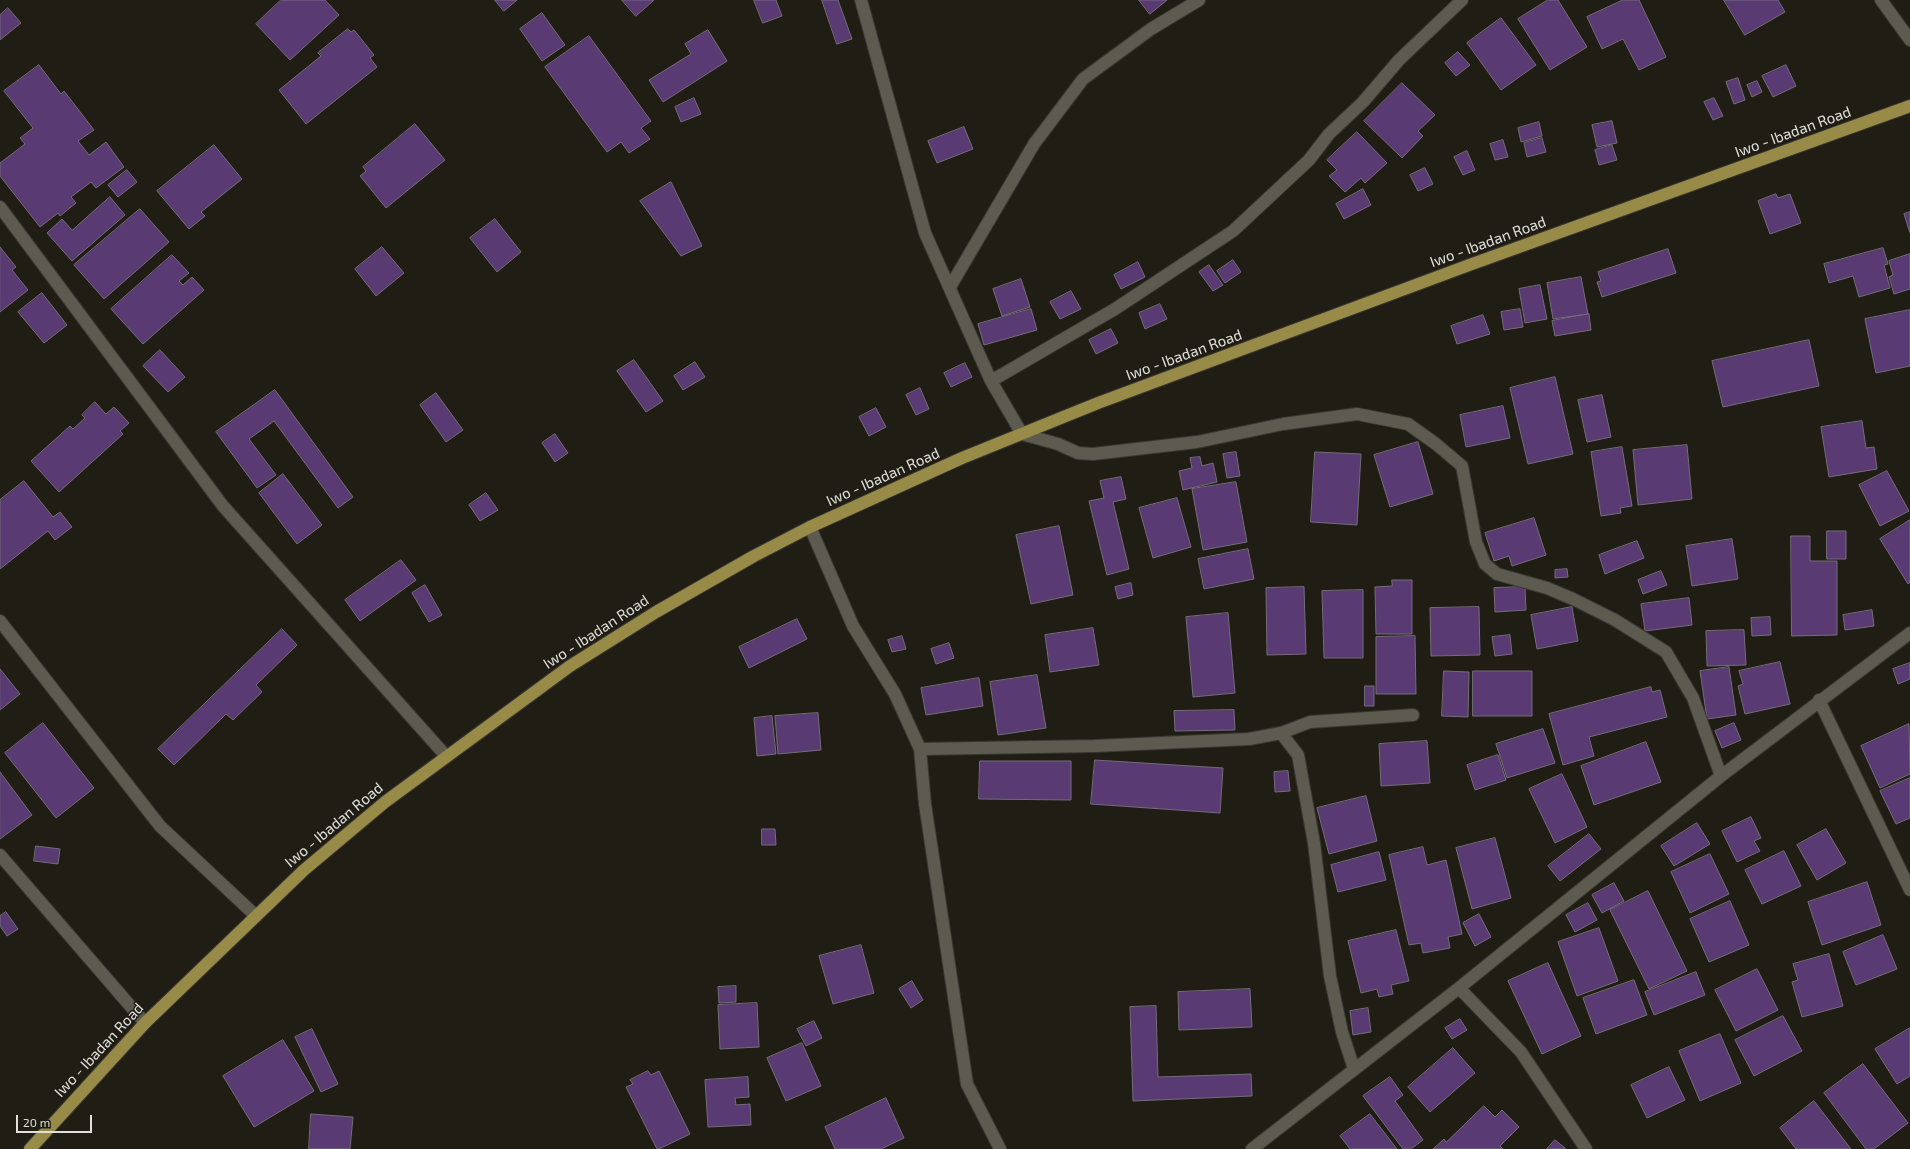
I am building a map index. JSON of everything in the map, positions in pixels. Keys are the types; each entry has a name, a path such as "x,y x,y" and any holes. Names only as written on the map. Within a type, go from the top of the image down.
{"main road":[{"name":"Iwo - Ibadan Road","path":"30,1149 145,1023 304,870 379,807 446,756 577,662 656,612 754,556 810,527 962,458 1098,404 1472,264 1910,106"}],"street":[{"path":"861,0 925,233 991,381 1022,434 1058,444 1078,453 1093,454 1197,442 1283,424 1357,414 1408,424 1436,444 1462,466 1476,542 1485,564 1497,574 1547,588 1573,599 1615,620 1666,652 1693,698 1721,776"},
{"path":"950,287 1034,144 1084,79 1151,29 1199,0"},
{"path":"991,381 1115,309 1233,231 1308,160 1330,134 1363,102 1400,60 1462,0"},
{"path":"1882,0 1910,40"},
{"path":"0,207 223,506 446,756"},
{"path":"810,527 852,626 895,694 920,749 926,804 966,1084 1000,1149"},
{"path":"0,621 160,826 256,916"},
{"path":"1252,1149 1459,988 1721,776 1819,700 1910,633"},
{"path":"1819,700 1910,890"},
{"path":"920,749 1102,745 1249,739 1281,733 1310,722 1413,716"},
{"path":"1281,733 1298,755 1314,843 1330,976 1342,1032 1354,1069"},
{"path":"0,855 145,1023"},
{"path":"1459,988 1521,1052 1586,1149"}],"building":[{"path":"281,0 325,0 339,15 290,60 256,24"},
{"path":"495,0 517,0 504,11"},
{"path":"622,0 654,0 636,16"},
{"path":"754,0 776,0 782,16 763,23"},
{"path":"822,0 838,0 852,39 837,44"},
{"path":"1139,0 1167,0 1150,14"},
{"path":"1548,0 1558,0 1587,47 1550,70 1518,19"},
{"path":"1623,0 1639,0 1666,57 1639,70 1623,39 1602,49 1587,17"},
{"path":"1724,0 1778,0 1785,12 1745,35"},
{"path":"8,8 21,23 0,40 0,15"},
{"path":"542,13 565,45 542,61 520,29"},
{"path":"1501,18 1536,65 1501,90 1467,43"},
{"path":"348,29 351,32 354,30 374,55 370,58 377,67 306,124 279,90 321,56 318,53"},
{"path":"708,30 727,61 663,102 649,80 691,54 685,44"},
{"path":"589,36 651,121 641,128 650,139 629,153 621,142 607,152 545,67"},
{"path":"1458,52 1470,65 1456,76 1445,63"},
{"path":"39,65 61,94 64,91 94,130 78,141 89,155 106,142 124,167 96,188 91,182 71,197 76,203 60,216 58,213 40,227 0,176 0,163 25,144 20,138 33,128 4,91"},
{"path":"1786,65 1796,86 1773,97 1762,76"},
{"path":"1738,78 1745,100 1734,104 1726,82"},
{"path":"1757,81 1762,92 1752,97 1747,85"},
{"path":"1402,83 1435,115 1418,131 1423,136 1402,158 1364,121"},
{"path":"694,98 701,114 681,122 675,107"},
{"path":"1714,98 1723,116 1713,120 1704,102"},
{"path":"1612,121 1617,143 1597,147 1592,125"},
{"path":"1539,122 1542,136 1521,142 1518,128"},
{"path":"415,124 445,160 386,208 360,176 366,171 363,167"},
{"path":"964,127 973,149 937,163 928,141"},
{"path":"1357,132 1387,163 1365,183 1361,178 1345,192 1329,176 1337,170 1327,160"},
{"path":"1542,138 1546,152 1527,157 1524,143"},
{"path":"1503,140 1508,157 1495,160 1490,144"},
{"path":"214,145 242,179 201,212 205,216 189,229 157,191"},
{"path":"1612,145 1617,160 1599,165 1595,150"},
{"path":"1467,151 1475,170 1463,175 1454,157"},
{"path":"1425,168 1433,184 1418,191 1410,175"},
{"path":"127,170 137,182 118,197 108,185"},
{"path":"671,182 702,246 681,256 640,201"},
{"path":"1363,189 1371,205 1344,219 1336,204"},
{"path":"1776,194 1778,198 1790,194 1801,223 1770,234 1758,201"},
{"path":"110,197 125,215 72,261 47,233 62,219 72,230"},
{"path":"140,209 169,242 104,299 74,265"},
{"path":"1910,212 1910,233 1904,214"},
{"path":"495,219 521,252 497,272 470,238"},
{"path":"0,247 16,267 12,270 28,290 0,312"},
{"path":"382,247 404,273 376,296 355,269"},
{"path":"1883,248 1888,264 1884,265 1890,288 1859,297 1853,276 1829,283 1824,264"},
{"path":"1668,249 1676,273 1602,297 1597,282 1601,281 1598,272"},
{"path":"1910,254 1910,289 1894,294 1889,277 1893,275 1889,261"},
{"path":"172,255 189,273 179,281 183,285 192,277 204,290 143,344 111,309"},
{"path":"1233,260 1241,272 1225,283 1217,271"},
{"path":"1138,262 1145,277 1121,289 1114,275"},
{"path":"1209,265 1223,285 1213,291 1199,272"},
{"path":"1581,277 1588,314 1553,319 1547,283"},
{"path":"1021,279 1030,307 1002,316 993,289"},
{"path":"1540,285 1547,319 1525,323 1519,289"},
{"path":"1071,291 1081,309 1060,319 1050,302"},
{"path":"42,293 67,325 44,343 18,312"},
{"path":"1160,304 1167,319 1145,329 1139,313"},
{"path":"1031,309 1037,330 984,345 978,324"},
{"path":"1520,309 1523,327 1504,330 1501,312"},
{"path":"1910,310 1910,366 1876,373 1865,319"},
{"path":"1589,314 1591,330 1555,336 1552,321"},
{"path":"1483,315 1490,334 1457,344 1451,326"},
{"path":"1111,329 1118,343 1096,354 1089,340"},
{"path":"1809,340 1819,386 1723,407 1712,361"},
{"path":"160,350 185,377 168,392 143,366"},
{"path":"634,360 663,401 646,412 617,371"},
{"path":"695,362 705,377 683,390 674,376"},
{"path":"965,363 972,377 951,387 944,373"},
{"path":"1555,377 1573,454 1528,464 1510,388"},
{"path":"920,388 929,409 916,415 906,395"},
{"path":"275,390 353,497 338,508 274,421 249,439 276,475 257,488 216,432"},
{"path":"436,393 463,430 446,442 420,405"},
{"path":"1602,395 1611,437 1587,442 1578,400"},
{"path":"95,402 106,414 114,407 129,423 120,431 123,434 59,492 31,461 70,426 73,429 85,418 82,415"},
{"path":"1503,406 1510,438 1466,447 1460,415"},
{"path":"876,408 886,427 869,436 859,417"},
{"path":"1862,421 1866,448 1874,447 1877,469 1829,477 1821,427"},
{"path":"555,434 568,453 555,462 542,443"},
{"path":"1418,442 1433,494 1390,507 1374,455"},
{"path":"1687,445 1692,499 1638,505 1633,450"},
{"path":"1622,447 1632,506 1620,508 1621,513 1601,516 1591,452"},
{"path":"1236,452 1240,476 1227,478 1223,454"},
{"path":"1315,452 1361,454 1357,525 1311,522"},
{"path":"1200,457 1202,466 1213,463 1217,482 1183,490 1179,471 1192,468 1190,458"},
{"path":"1887,471 1909,511 1880,526 1859,485"},
{"path":"283,474 322,525 297,544 259,493"},
{"path":"1121,477 1126,499 1113,502 1129,569 1107,575 1089,501 1104,498 1100,481"},
{"path":"24,481 53,517 60,512 72,527 55,540 48,531 0,569 0,500"},
{"path":"1236,482 1247,542 1203,550 1192,489"},
{"path":"486,493 498,510 480,521 469,505"},
{"path":"1177,498 1191,547 1153,558 1139,508"},
{"path":"1534,518 1546,555 1512,566 1509,556 1494,561 1485,533"},
{"path":"1910,520 1910,582 1908,584 1880,539"},
{"path":"1059,526 1073,595 1031,604 1016,535"},
{"path":"1827,531 1846,531 1846,559 1827,559"},
{"path":"1791,536 1810,536 1810,561 1837,561 1837,635 1792,636"},
{"path":"1732,539 1738,579 1692,586 1686,546"},
{"path":"1637,541 1644,558 1605,574 1599,555"},
{"path":"1248,549 1254,579 1204,589 1198,559"},
{"path":"401,560 416,580 360,621 345,600"},
{"path":"1567,569 1568,577 1555,578 1555,570"},
{"path":"1661,571 1667,585 1643,594 1638,580"},
{"path":"1392,580 1412,580 1412,634 1376,634 1375,587 1392,586"},
{"path":"1131,583 1133,595 1118,599 1115,587"},
{"path":"425,585 442,615 429,622 412,593"},
{"path":"1304,587 1306,654 1267,655 1266,588"},
{"path":"1525,587 1526,610 1495,612 1494,588"},
{"path":"1363,590 1363,658 1324,658 1322,591"},
{"path":"1689,598 1692,625 1645,631 1641,604"},
{"path":"1479,607 1480,655 1431,656 1430,608"},
{"path":"1572,607 1578,641 1537,649 1531,615"},
{"path":"1872,610 1874,626 1845,630 1843,615"},
{"path":"1228,613 1235,693 1193,697 1186,617"},
{"path":"1770,617 1771,635 1752,636 1751,618"},
{"path":"797,619 807,639 749,668 739,647"},
{"path":"1093,628 1099,665 1050,672 1045,635"},
{"path":"282,629 297,645 256,685 262,692 233,720 226,714 174,765 158,749"},
{"path":"1744,630 1746,665 1707,666 1706,631"},
{"path":"1510,635 1512,654 1495,656 1492,637"},
{"path":"902,636 906,649 892,652 888,640"},
{"path":"1415,636 1416,694 1376,694 1376,637"},
{"path":"949,643 954,658 936,664 931,649"},
{"path":"1780,662 1790,704 1745,714 1738,686 1743,684 1739,671"},
{"path":"1910,663 1910,679 1898,684 1893,669"},
{"path":"1729,667 1736,715 1707,719 1700,671"},
{"path":"0,669 20,694 0,710"},
{"path":"1444,671 1469,672 1468,717 1442,716"},
{"path":"1473,671 1532,671 1532,716 1473,716"},
{"path":"1037,675 1046,728 998,735 990,682"},
{"path":"979,678 983,706 926,715 921,688"},
{"path":"1365,686 1374,686 1374,706 1365,706"},
{"path":"1651,687 1652,692 1660,690 1667,717 1589,737 1594,756 1563,765 1549,714"},
{"path":"1234,710 1235,730 1175,731 1174,711"},
{"path":"818,713 821,750 778,754 775,716"},
{"path":"772,716 776,754 757,756 754,718"},
{"path":"43,723 94,788 56,818 5,753"},
{"path":"1734,723 1741,740 1722,748 1715,731"},
{"path":"1909,724 1910,774 1880,788 1861,746"},
{"path":"1543,729 1555,763 1507,778 1496,744"},
{"path":"1427,741 1430,783 1381,786 1379,744"},
{"path":"1646,742 1661,782 1594,805 1581,766"},
{"path":"1498,755 1506,780 1475,790 1467,765"},
{"path":"1095,760 1223,768 1220,813 1091,804"},
{"path":"980,761 1071,761 1071,800 979,799"},
{"path":"1288,771 1290,791 1275,792 1274,772"},
{"path":"0,772 32,815 0,839"},
{"path":"1562,774 1587,827 1555,843 1529,789"},
{"path":"1910,778 1910,818 1896,824 1880,791"},
{"path":"1366,796 1377,841 1329,854 1317,808"},
{"path":"1751,817 1761,838 1754,841 1760,851 1737,862 1722,831"},
{"path":"1697,823 1710,844 1674,866 1661,846"},
{"path":"762,829 775,829 776,845 762,845"},
{"path":"1826,829 1846,863 1817,880 1797,845"},
{"path":"1589,834 1601,849 1560,881 1548,866"},
{"path":"1495,838 1511,898 1472,909 1456,848"},
{"path":"36,846 60,849 58,864 34,861"},
{"path":"1423,847 1427,865 1446,860 1462,934 1448,937 1450,948 1423,953 1421,943 1409,945 1389,855"},
{"path":"1784,851 1801,886 1762,904 1745,870"},
{"path":"1379,852 1386,880 1338,892 1331,865"},
{"path":"1710,854 1729,894 1690,913 1671,872"},
{"path":"1867,882 1881,925 1822,945 1808,902"},
{"path":"1614,883 1624,901 1602,913 1592,895"},
{"path":"1648,891 1687,971 1649,989 1610,910"},
{"path":"1730,901 1749,945 1709,962 1690,919"},
{"path":"1588,903 1597,920 1575,932 1566,915"},
{"path":"6,912 18,929 7,936 0,926 0,916"},
{"path":"1479,914 1491,937 1475,946 1463,923"},
{"path":"1599,928 1618,981 1577,996 1558,942"},
{"path":"1396,930 1409,981 1391,985 1393,994 1379,997 1377,989 1361,993 1348,941"},
{"path":"1883,935 1897,969 1856,985 1843,952"},
{"path":"861,945 874,993 833,1004 819,956"},
{"path":"1829,954 1843,1006 1802,1017 1792,982 1798,980 1793,964"},
{"path":"1548,963 1581,1036 1542,1054 1508,981"},
{"path":"1757,969 1778,1010 1736,1031 1715,990"},
{"path":"1696,972 1705,995 1654,1015 1645,992"},
{"path":"1634,980 1647,1015 1596,1034 1583,998"},
{"path":"912,981 923,1000 911,1008 899,989"},
{"path":"736,986 736,1002 719,1003 718,987"},
{"path":"1250,989 1252,1027 1179,1030 1178,992"},
{"path":"757,1003 759,1047 720,1049 718,1005"},
{"path":"1156,1006 1158,1077 1251,1074 1252,1096 1133,1101 1130,1007"},
{"path":"1368,1008 1371,1032 1353,1035 1350,1011"},
{"path":"1783,1016 1802,1051 1754,1076 1735,1040"},
{"path":"1460,1019 1467,1030 1452,1039 1445,1028"},
{"path":"814,1021 822,1038 806,1046 797,1029"},
{"path":"1910,1028 1910,1076 1897,1084 1875,1049"},
{"path":"312,1029 338,1084 321,1092 295,1037"},
{"path":"1720,1034 1741,1083 1700,1101 1679,1051"},
{"path":"283,1040 314,1091 254,1127 223,1076"},
{"path":"802,1043 821,1086 786,1101 767,1058"},
{"path":"1453,1048 1475,1073 1430,1112 1408,1087"},
{"path":"1863,1064 1908,1123 1874,1149 1866,1149 1824,1093"},
{"path":"1669,1067 1685,1100 1647,1118 1631,1085"},
{"path":"648,1071 651,1075 659,1071 690,1134 659,1149 657,1149 626,1087 633,1084 630,1080"},
{"path":"748,1077 749,1097 735,1098 736,1105 750,1104 751,1125 708,1127 705,1080"},
{"path":"1390,1077 1403,1095 1395,1101 1423,1140 1411,1149 1403,1149 1363,1096"},
{"path":"886,1098 904,1138 881,1149 835,1149 825,1127"},
{"path":"1814,1101 1851,1149 1796,1149 1780,1128"},
{"path":"1484,1106 1495,1117 1502,1110 1519,1127 1500,1146 1503,1149 1433,1149 1444,1139 1446,1142"},
{"path":"311,1114 353,1117 350,1149 309,1149"},
{"path":"1370,1114 1397,1149 1350,1149 1340,1136"},
{"path":"1555,1140 1565,1148 1565,1149 1547,1149"}]}
